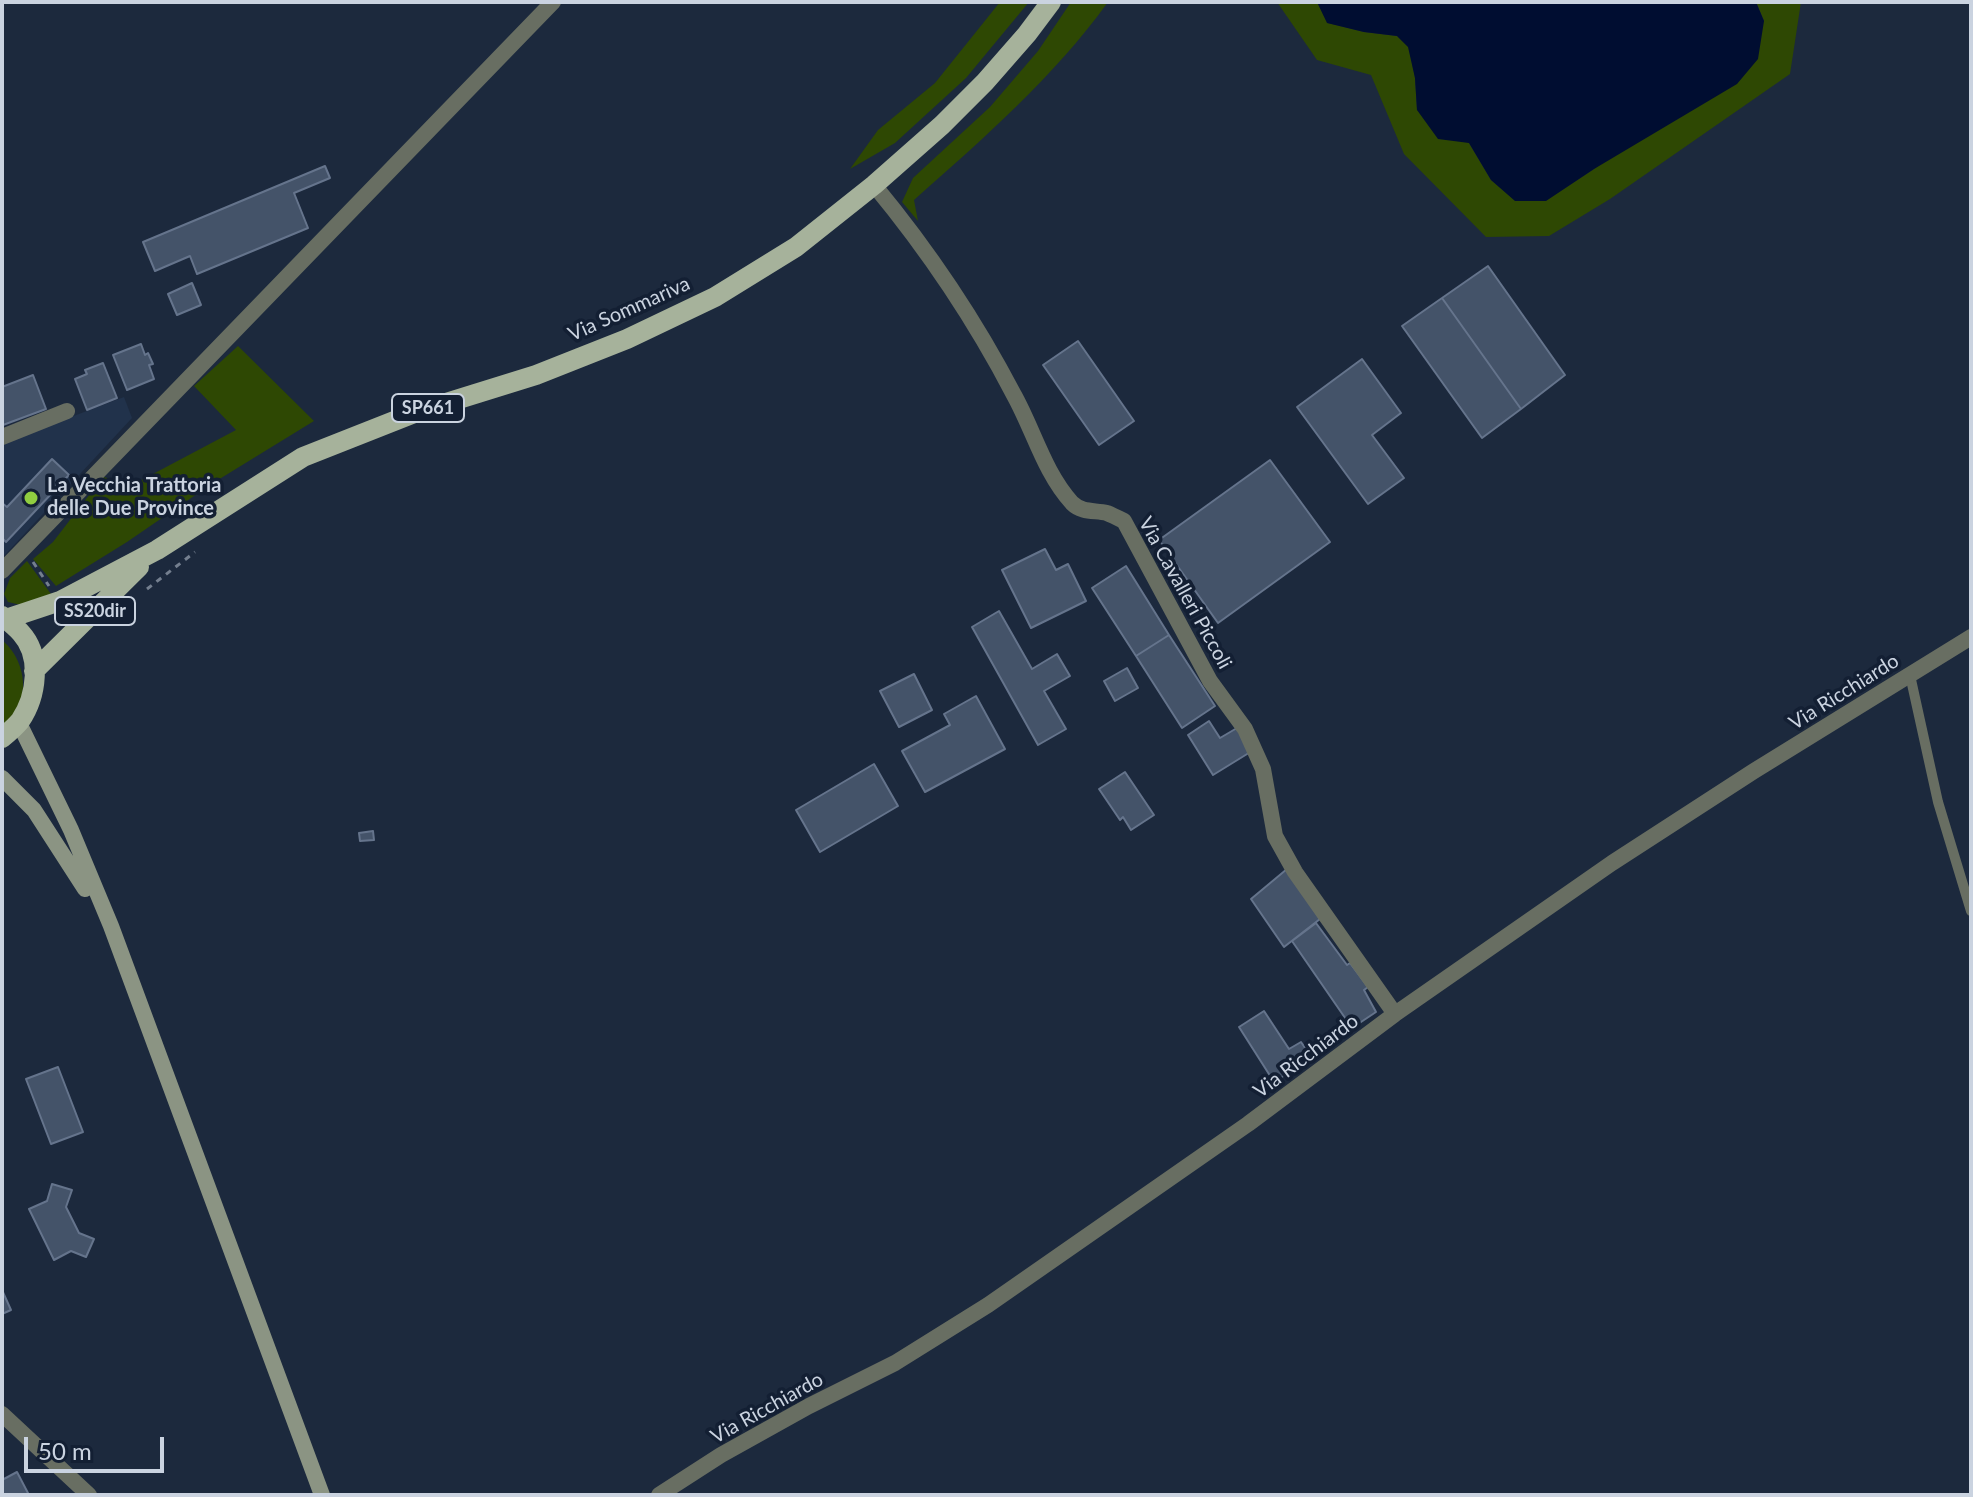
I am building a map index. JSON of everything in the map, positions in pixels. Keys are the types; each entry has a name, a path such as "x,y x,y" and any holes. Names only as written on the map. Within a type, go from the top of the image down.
{"main road":[{"name":"Via Sommariva","path":"157,550 303,457 417,412 536,375 627,339 715,297 796,247 874,185 985,82 1051,2"},
{"name":"SS20dir","path":"4,618 60,601 157,550"},
{"name":"SS20dir","path":"34,671 157,550"},
{"path":"2,738 19,723 30,703 35,680 33,656 23,634 4,618"},
{"path":"19,723 71,830 111,926 322,1495"},
{"path":"2,778 34,810 81,879 138,998"}],"street":[{"path":"2,571 553,2"},
{"name":"Via Cavalleri Piccoli","path":"874,185 906,224 982,337 1016,397 1049,470 1075,506 1090,512 1107,513 1124,521 1210,681 1245,729 1263,769 1275,836 1295,872 1395,1014"},
{"path":"2,437 67,411"},
{"name":"Via Ricchiardo","path":"659,1495 721,1455 796,1413 895,1363 988,1305 1248,1124 1395,1014 1612,863 1971,637"},
{"path":"2,1414 89,1495"}],"lane":[{"path":"1910,675 1938,802 1971,911"}],"shaded area":[{"path":"1317,2 1756,2 1764,21 1758,59 1737,84 1546,201 1515,201 1491,180 1469,143 1438,139 1417,110 1415,78 1408,47 1397,36 1327,23"},
{"path":"124,397 132,418 2,558 2,443"}],"green space":[{"path":"1000,2 1029,2 966,78 895,143 850,169 878,130 935,83"},
{"path":"1071,2 1108,2 1041,82 914,200 918,221 902,202 913,178 990,107 1038,51"},
{"path":"1277,2 1317,2 1328,23 1397,36 1409,47 1417,110 1469,143 1491,180 1515,200 1545,201 1594,169 1764,21 1756,2 1801,2 1790,74 1610,199 1549,236 1486,237 1404,154 1371,75 1317,60"},
{"path":"238,346 314,421 56,586 33,559 53,542 103,477 134,484 236,430 194,386"},
{"path":"27,561 51,594 21,605 8,602 4,594 10,578"},
{"path":"2,640 18,661 23,686 18,707 2,730"}],"building":[{"path":"325,166 330,178 294,193 308,228 197,274 190,256 155,271 143,242"},
{"path":"1488,266 1565,375 1521,409 1442,298"},
{"path":"192,283 201,305 177,315 168,294"},
{"path":"1442,298 1521,409 1482,438 1402,326"},
{"path":"1078,341 1134,421 1099,445 1043,365"},
{"path":"141,344 153,364 149,365 154,379 127,390 113,355"},
{"path":"1362,359 1401,413 1372,435 1404,478 1368,504 1297,407"},
{"path":"103,363 117,398 87,410 75,379 87,374 85,370"},
{"path":"33,375 46,409 3,425 2,387"},
{"path":"52,459 69,475 6,542 2,538 2,503 7,507"},
{"path":"1270,460 1330,542 1218,623 1159,540"},
{"path":"1045,549 1056,570 1068,564 1086,601 1031,628 1002,570"},
{"path":"1126,566 1169,635 1136,656 1092,588"},
{"path":"999,611 1032,669 1057,654 1070,676 1044,691 1066,729 1038,745 972,627"},
{"path":"1169,635 1215,706 1182,728 1136,656"},
{"path":"1127,668 1138,688 1115,701 1104,681"},
{"path":"914,674 932,710 899,727 880,691"},
{"path":"976,696 1005,749 925,792 902,751 950,725 944,714"},
{"path":"1209,721 1220,738 1237,728 1252,751 1213,775 1188,735"},
{"path":"874,764 898,806 820,852 796,810"},
{"path":"1125,772 1154,815 1131,830 1123,817 1120,820 1099,789"},
{"path":"373,831 374,840 360,841 359,833"},
{"path":"1287,869 1320,919 1284,947 1251,899"},
{"path":"1316,923 1347,965 1350,963 1368,987 1364,990 1376,1012 1352,1028 1292,941"},
{"path":"1264,1011 1289,1049 1301,1042 1312,1058 1274,1082 1239,1027"},
{"path":"58,1067 83,1132 51,1144 26,1079"},
{"path":"52,1184 72,1190 66,1207 79,1233 94,1239 86,1257 71,1251 54,1260 29,1209 47,1201"},
{"path":"2,1290 11,1310 2,1314"},
{"path":"17,1472 29,1495 2,1495 2,1480"}],"place":[{"name":"La Vecchia Trattoria delle Due Province","path":"31,498"}]}
